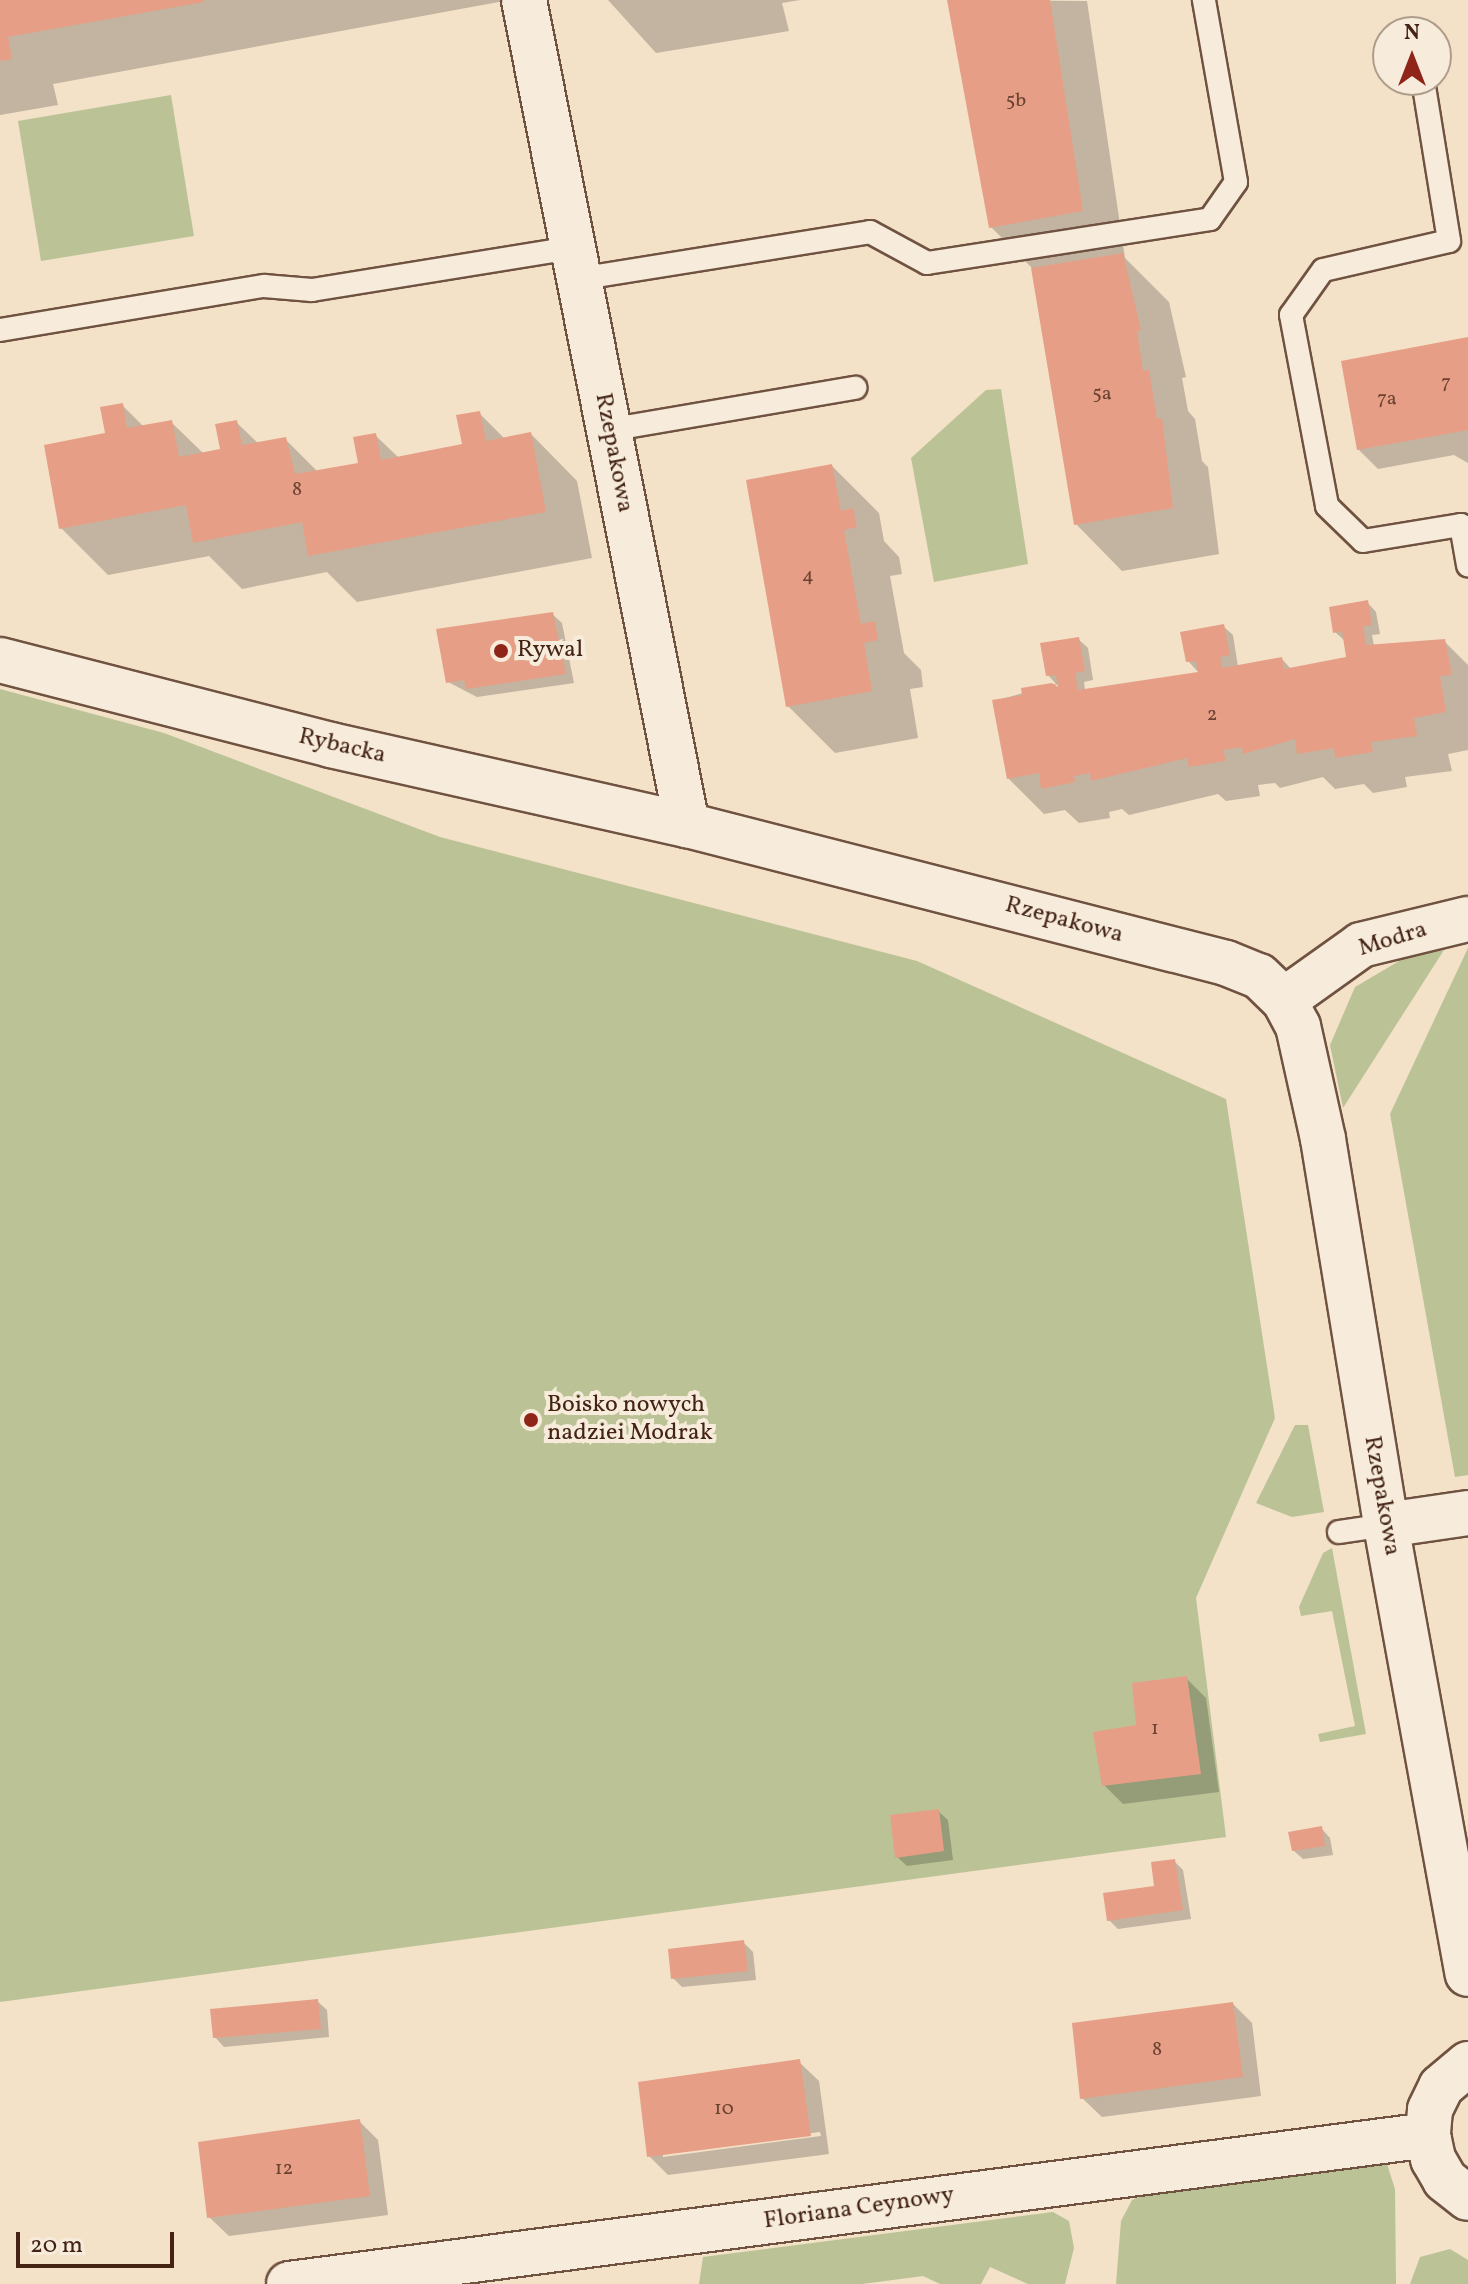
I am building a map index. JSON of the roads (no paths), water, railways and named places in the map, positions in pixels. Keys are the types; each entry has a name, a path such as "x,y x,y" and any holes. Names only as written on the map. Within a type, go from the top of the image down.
{"street":[{"name":"Rzepakowa","path":"524,0 687,825 1226,963 1259,976 1284,1000 1298,1026 1323,1139 1386,1525 1468,1974"},
{"name":"Rybacka","path":"0,660 331,745 687,825"},
{"name":"Modra","path":"1284,1000 1361,945 1468,919"},
{"path":"1386,1525 1468,1513"},
{"path":"1468,2064 1441,2087 1430,2110 1428,2135 1433,2159 1445,2180 1468,2198"},
{"name":"Floriana Ceynowy","path":"289,2284 1428,2135"}],"lane":[{"path":"0,330 264,286 312,290 870,232 927,263 1210,219 1236,182 1204,0"},
{"path":"1426,96 1449,241 1323,270 1291,315 1327,506 1363,541 1461,525 1468,565"},
{"path":"608,430 855,388"},
{"path":"1468,894 1468,902"},
{"path":"1339,1532 1386,1525"}],"place":[{"name":"Rywal","path":"501,651"},
{"name":"Boisko nowych nadziei Modrak","path":"531,1420"}]}
